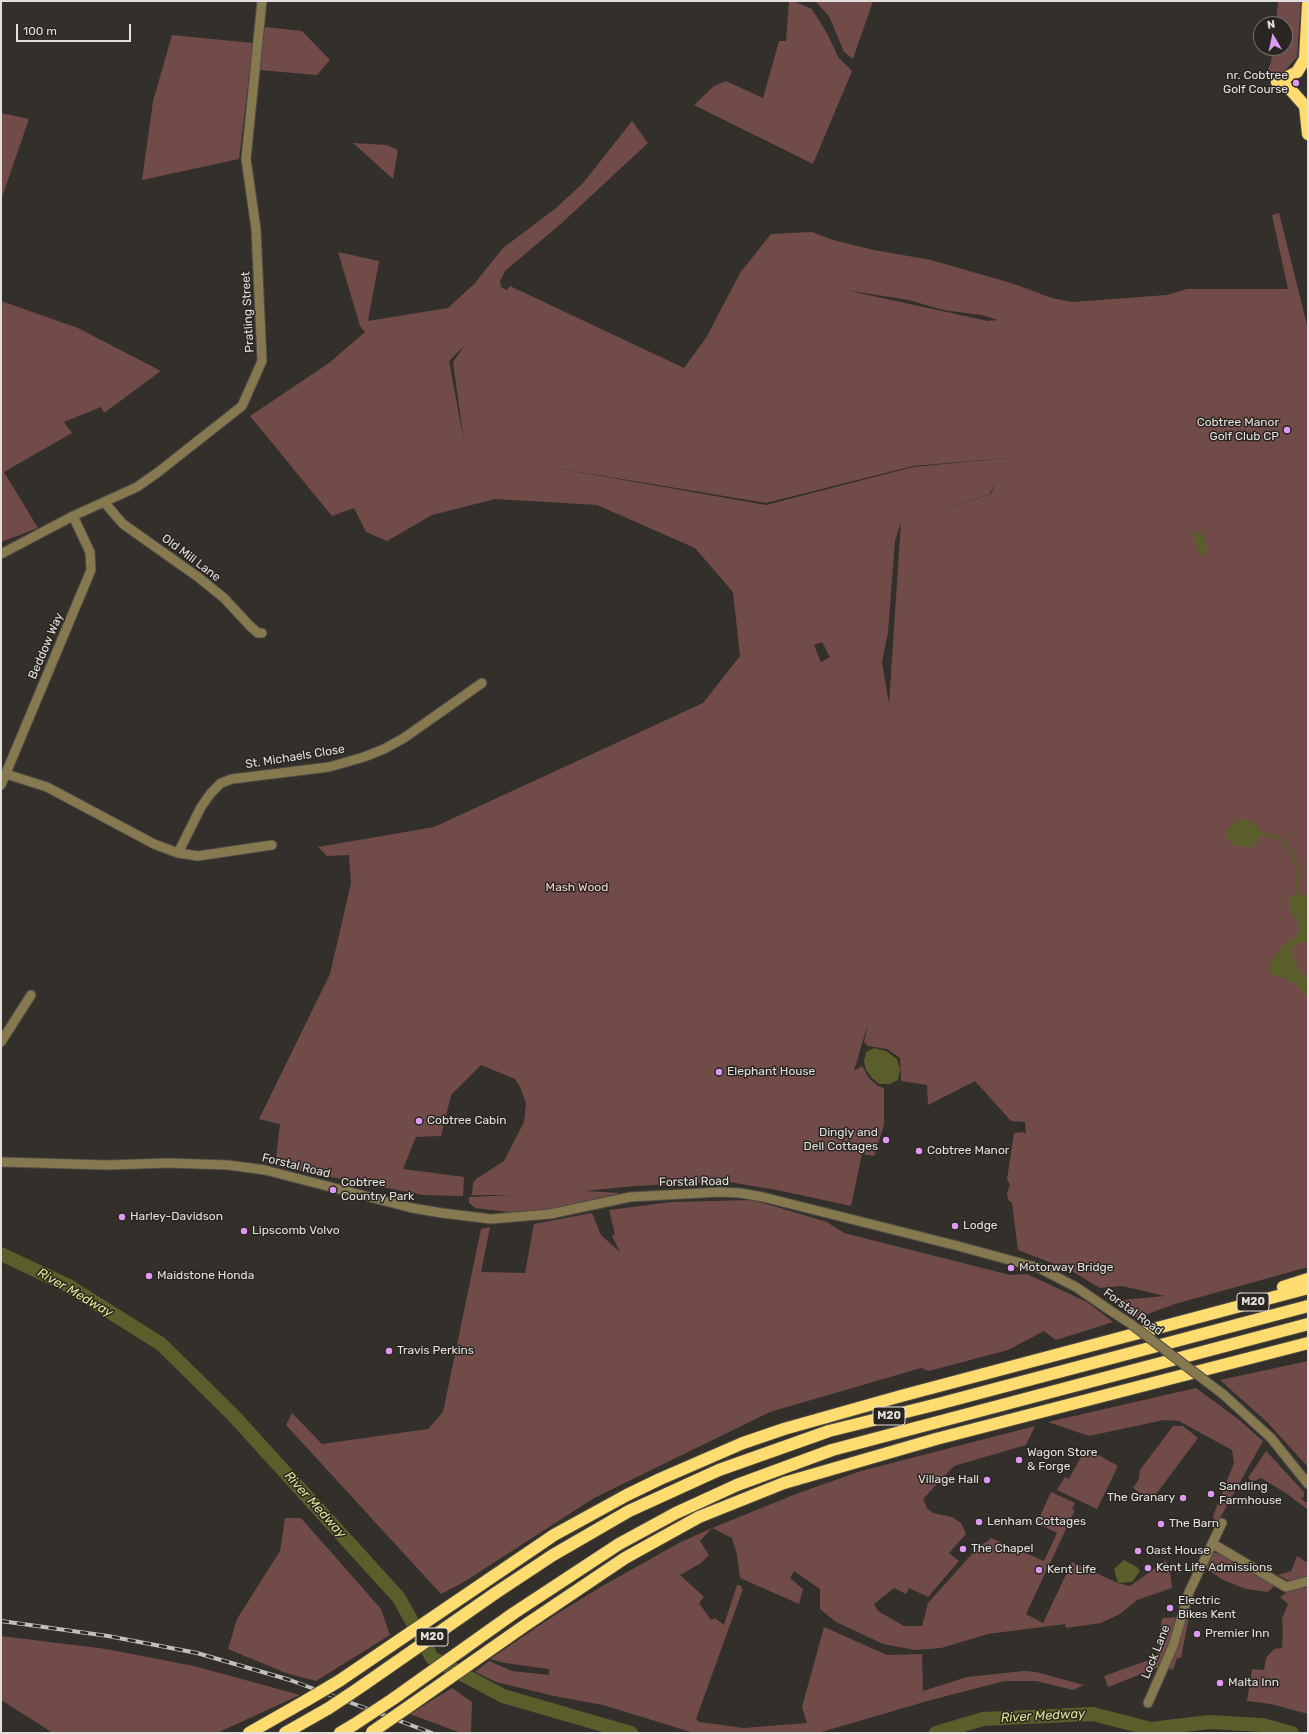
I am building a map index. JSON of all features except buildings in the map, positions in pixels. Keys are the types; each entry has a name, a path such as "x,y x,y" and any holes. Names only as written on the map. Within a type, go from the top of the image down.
{"highway":[{"path":"1308,4 1305,59 1297,72 1277,82 1289,88 1305,106 1308,134"},
{"name":"M20","path":"1199,1316 1308,1279"},
{"name":"M20","path":"249,1733 339,1681 554,1535 627,1495 743,1443 784,1429 901,1396 1308,1288"},
{"name":"M20","path":"286,1733 363,1686 497,1592 553,1555 630,1511 719,1470 829,1431 938,1404 1308,1306"},
{"name":"M20","path":"340,1733 418,1682 514,1613 619,1544 676,1513 737,1485 825,1453 1308,1324"},
{"path":"371,1732 625,1558 699,1518 784,1483 936,1439 1308,1343"},
{"path":"1201,1371 1308,1349"}],"street":[{"name":"Pratling Street","path":"1,554 72,516 137,487 242,406 262,361 256,229 246,159 262,1"},
{"name":"Old Mill Lane","path":"104,502 123,524 198,576 224,598 250,626 258,633 262,633"},
{"name":"Beddow Way","path":"1,785 91,570 90,552 72,516"},
{"name":"St. Michaels Close","path":"178,853 201,807 211,793 221,783 232,780 329,766 371,754 404,738 482,683"},
{"path":"6,774 47,787 154,844 178,853 198,856 272,845"},
{"path":"1,1042 31,996"},
{"name":"Forstal Road","path":"1,1162 108,1165 168,1163 228,1165 265,1170 412,1208 491,1219 550,1214 630,1197 720,1192 740,1193 776,1200 1026,1264 1059,1277 1131,1324 1224,1395 1261,1426 1308,1484"},
{"name":"Lock Lane","path":"1148,1703 1173,1646 1189,1592 1222,1523"},
{"path":"1213,1544 1286,1587 1308,1581"}],"green space":[{"path":"789,1 793,1 812,9 828,35 838,57 852,71 813,164 694,105 714,86 726,81 763,98 779,41 786,41"},
{"path":"815,1 873,1 853,59 844,52 829,16"},
{"path":"1278,1 1301,1 1297,57 1281,75 1265,77 1272,56 1293,56 1293,16 1277,16"},
{"path":"265,27 302,31 330,60 317,75 259,70"},
{"path":"172,35 253,43 239,159 142,180 153,101"},
{"path":"1,113 29,119 1,200"},
{"name":"Mash Wood","path":"632,121 648,143 564,221 505,271 500,281 501,287 507,290 510,286 684,368 706,338 740,273 771,234 812,232 833,240 874,250 931,260 1011,283 1052,298 1072,302 1167,295 1187,289 1288,289 1272,215 1279,213 1308,329 1308,1267 1175,1304 1137,1318 1111,1301 1165,1296 1122,1286 1100,1288 1070,1270 1018,1250 1012,1203 1008,1200 1007,1193 1010,1185 1007,1179 1014,1133 1023,1132 1026,1134 1025,1122 1011,1121 975,1081 928,1105 927,1085 901,1081 900,1058 887,1049 868,1046 864,1042 868,1023 854,1071 862,1066 869,1078 878,1086 884,1088 884,1125 874,1156 862,1154 851,1206 777,1190 729,1182 635,1186 584,1191 620,1193 553,1209 517,1213 475,1208 469,1203 469,1197 513,1195 472,1195 473,1183 476,1179 504,1161 524,1122 526,1103 520,1087 515,1079 481,1065 451,1095 441,1136 416,1137 403,1169 464,1177 463,1196 423,1195 275,1166 280,1124 259,1119 330,974 351,883 349,855 327,856 318,847 434,827 703,703 740,656 733,592 695,548 597,505 495,499 432,515 387,541 366,532 354,508 332,516 250,416 329,363 365,332 360,326 338,252 379,261 368,321 448,308 475,283 503,248 556,208 583,183","holes":["845,290 909,300 943,310 981,315 998,320 988,321","464,346 453,362 464,442 449,361","1007,458 913,467 766,505 544,466 766,503 913,466","996,480 991,494 901,522 990,494","901,522 889,704 882,662 888,632 895,541","822,642 830,657 821,662 814,645"]},
{"path":"353,143 387,145 398,150 393,179"},
{"path":"1,301 78,328 161,371 104,413 101,407 64,422 72,433 4,472 38,528 1,542"},
{"path":"753,1200 827,1222 844,1233 1010,1275 1027,1274 1087,1302 1113,1322 1056,1340 1044,1331 1008,1350 929,1371 921,1368 770,1412 594,1498 464,1582 441,1594 286,1425 292,1413 322,1444 428,1429 443,1412 481,1229 490,1227 481,1272 525,1273 534,1224 592,1213 601,1235 620,1252 612,1236 615,1234 609,1210 671,1202"},
{"path":"1308,1361 1308,1467 1267,1422 1220,1380"},
{"path":"1196,1388 1238,1419 1263,1441 1215,1527 1213,1516 1234,1463 1232,1450 1179,1421 1164,1420 1089,1436 1048,1422"},
{"path":"1035,1426 1026,1445 954,1466 923,1499 927,1508 933,1513 952,1517 961,1523 966,1534 949,1553 959,1561 928,1597 909,1588 906,1594 894,1588 874,1604 878,1611 904,1626 922,1626 928,1603 980,1545 987,1542 991,1538 1044,1561 1057,1533 1037,1523 1051,1492 1075,1503 1072,1509 1075,1510 1026,1614 1043,1623 1072,1562 1118,1583 1130,1586 1165,1561 1170,1570 1172,1588 1137,1600 1120,1614 1101,1623 1066,1628 1065,1624 988,1634 941,1648 915,1650 883,1644 836,1622 820,1609 820,1589 794,1571 790,1578 803,1589 799,1604 740,1578 737,1555 732,1538 712,1528 801,1492 861,1471"},
{"path":"1173,1426 1183,1426 1198,1438 1151,1501 1133,1488 1139,1479 1140,1470"},
{"path":"1086,1448 1118,1466 1097,1509 1057,1490 1065,1477 1069,1479"},
{"path":"1266,1451 1304,1492 1304,1497 1301,1498 1305,1502 1308,1502 1308,1510 1286,1493 1261,1478 1252,1482 1248,1478"},
{"path":"285,1518 301,1518 381,1609 390,1635 316,1681 286,1673 228,1649 237,1619 280,1551"},
{"path":"712,1528 700,1541 709,1555 701,1563 680,1575 704,1597 699,1603 711,1620 715,1618 724,1625 737,1585 740,1585 743,1589 696,1719 699,1722 744,1728 807,1723 802,1707 824,1627 887,1655 922,1654 923,1691 967,1677 1024,1671 1036,1672 1084,1685 1073,1690 1036,1681 1005,1681 931,1700 818,1733 694,1733 603,1705 554,1696 496,1682 475,1672 489,1661 512,1671 549,1675 549,1669 505,1663 490,1659 555,1615 604,1585 679,1543"},
{"path":"1212,1552 1223,1555 1254,1574 1273,1583 1274,1586 1268,1592 1246,1589 1223,1580 1204,1567"},
{"path":"1297,1556 1308,1562 1308,1577 1291,1582 1278,1575 1291,1571"},
{"path":"1308,1584 1308,1714 1271,1704 1247,1701 1252,1669 1264,1670 1266,1658 1274,1649 1282,1648 1282,1619 1288,1604 1280,1597 1293,1588"},
{"path":"1189,1617 1181,1658 1177,1658 1173,1670 1159,1667 1108,1687 1104,1676 1157,1657 1162,1618"},
{"path":"1,1636 106,1649 194,1666 300,1695 217,1733 53,1733 1,1700"},
{"path":"452,1688 472,1702 471,1733 461,1733 410,1714"}],"shaded area":[{"path":"1201,532 1207,549 1204,555 1199,554 1193,537 1194,533"},
{"path":"1243,819 1254,822 1261,833 1260,839 1253,847 1236,846 1228,840 1227,832 1231,826 1237,821"},
{"path":"1299,893 1308,897 1308,942 1296,944 1291,950 1300,971 1308,981 1308,996 1304,995 1299,987 1291,981 1271,974 1269,969 1282,946 1292,940 1299,931 1298,923 1289,908 1288,902 1292,895"},
{"path":"874,1048 886,1051 897,1059 900,1069 898,1080 890,1084 879,1084 866,1070 864,1061 866,1052"},
{"path":"1124,1560 1137,1567 1140,1571 1132,1582 1118,1583 1114,1569"}],"waterway":[{"path":"1261,833 1283,840 1288,847 1299,870 1296,886 1298,893"},
{"name":"River Medway","path":"1,1254 67,1285 161,1344 233,1415 399,1598 432,1658 503,1696 631,1733"},
{"name":"River Medway","path":"936,1733 983,1719 1093,1714 1151,1729"},
{"name":"River Medway","path":"1142,1732 1151,1729 1209,1722 1262,1725 1292,1733"}],"railway":[{"path":"1,1621 108,1636 197,1653 290,1680 432,1733"}],"place":[{"name":"nr. Cobtree Golf Course","path":"1296,83"},
{"name":"Cobtree Manor Golf Club CP","path":"1287,430"},
{"name":"Elephant House","path":"719,1072"},
{"name":"Cobtree Cabin","path":"419,1121"},
{"name":"Dingly and Dell Cottages","path":"886,1140"},
{"name":"Cobtree Manor","path":"919,1151"},
{"name":"Cobtree Country Park","path":"333,1190"},
{"name":"Harley-Davidson","path":"122,1217"},
{"name":"Lodge","path":"955,1226"},
{"name":"Lipscomb Volvo","path":"244,1231"},
{"name":"Motorway Bridge","path":"1011,1268"},
{"name":"Maidstone Honda","path":"149,1276"},
{"name":"Travis Perkins","path":"389,1351"},
{"name":"Wagon Store & Forge","path":"1019,1460"},
{"name":"Village Hall","path":"987,1480"},
{"name":"Sandling Farmhouse","path":"1211,1494"},
{"name":"The Granary","path":"1183,1498"},
{"name":"Lenham Cottages","path":"979,1522"},
{"name":"The Barn","path":"1161,1524"},
{"name":"The Chapel","path":"963,1549"},
{"name":"Oast House","path":"1138,1551"},
{"name":"Kent Life Admissions","path":"1148,1568"},
{"name":"Kent Life","path":"1039,1570"},
{"name":"Electric Bikes Kent","path":"1170,1608"},
{"name":"Premier Inn","path":"1197,1634"},
{"name":"Malta Inn","path":"1220,1683"}]}
